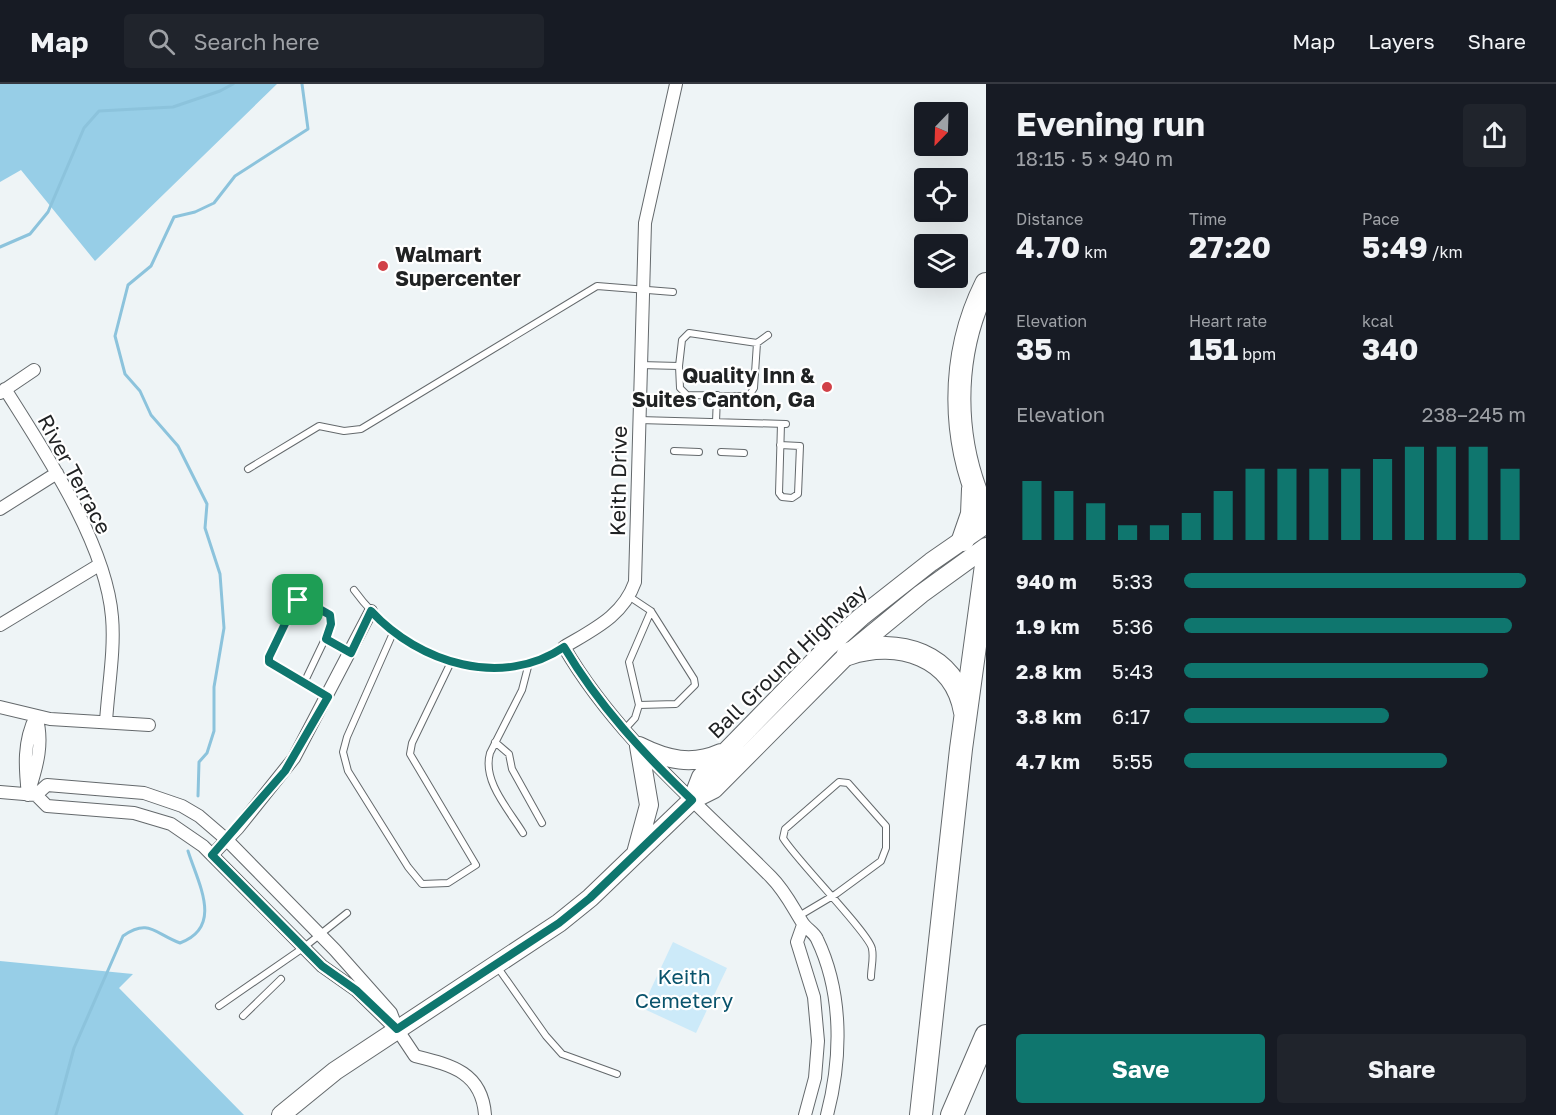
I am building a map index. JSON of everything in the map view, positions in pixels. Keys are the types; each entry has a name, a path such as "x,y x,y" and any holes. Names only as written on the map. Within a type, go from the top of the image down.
{"highway":[{"path":"986,285 968,330 959,388 960,422 972,481 986,515"},
{"path":"963,540 972,514 972,481"},
{"path":"921,1115 966,716 986,565"},
{"path":"848,654 880,647 920,653 936,663 952,680 963,698 966,716"},
{"path":"952,1115 986,1036"}],"main road":[{"name":"Ball Ground Highway","path":"692,800 701,777 829,646 905,582 986,524"},
{"name":"Ball Ground Highway","path":"280,1115 335,1071 559,923 692,800 714,789 848,654 912,601 986,547"},
{"path":"639,746 664,757 683,761 700,761 726,751"},
{"path":"636,854 650,805 639,746"}],"street":[{"name":"Keith Drive","path":"630,597 637,564 645,223 676,84"},
{"path":"3,391 34,370"},
{"name":"River Terrace","path":"3,391 57,474 80,519 99,565 112,617 106,722"},
{"path":"0,508 57,474"},
{"path":"0,625 99,565"},
{"path":"630,597 617,614 564,647 587,686 624,730 778,884 801,920 816,936 834,999 837,1062 827,1115"},
{"path":"212,855 285,771 328,697 371,611"},
{"path":"0,707 36,716 149,725"},
{"path":"32,795 24,764 28,732 36,716"},
{"path":"32,795 47,785 144,793 182,806 200,816 320,935 391,1013 397,1029"},
{"path":"0,792 32,795 47,806 134,813 153,817 189,835 212,855 322,966 356,990 397,1029 418,1060 456,1067 476,1085 485,1115"},
{"path":"801,920 797,942 814,997 818,1041 814,1078 806,1115"}],"lane":[{"path":"248,469 319,426 344,431 361,429 597,286 673,292"},
{"path":"757,344 689,333 684,336 679,366 682,393 717,395 753,393 757,344 768,335"},
{"path":"640,365 679,366"},
{"path":"716,422 717,395"},
{"path":"639,420 784,424 780,445 778,493 782,497 792,498 798,494 800,446 780,445"},
{"path":"674,451 699,452"},
{"path":"721,452 744,453"},
{"path":"354,590 393,633 415,647 452,662 494,668 530,663 550,657 564,647"},
{"path":"630,597 651,611 695,685 676,704 639,705"},
{"path":"304,683 331,624 330,615 302,599 298,600 269,657 269,662 304,683 328,697"},
{"path":"624,730 635,718 639,705 629,662 651,611"},
{"path":"393,633 347,737 343,752 348,771 408,867 422,884 448,882 476,865 410,754 412,743 452,662"},
{"path":"326,639 351,653"},
{"path":"524,833 489,775 488,759 522,690 530,663"},
{"path":"495,742 509,754 512,769 542,824"},
{"path":"801,920 830,898 881,861 886,848 886,826 848,783 839,782 785,829 783,838 830,898 867,937 873,948 871,977"},
{"path":"219,1006 303,948 347,913"},
{"path":"496,965 546,1036 562,1054 617,1074"},
{"path":"243,1016 281,979"}],"green space":[{"name":"Keith Cemetery","path":"673,942 727,968 696,1033 642,1008"}],"shaded area":[{"path":"0,84 277,84 95,261 21,170 0,182"},
{"path":"0,961 133,974 119,988 244,1115 0,1115"}],"waterway":[{"path":"0,247 30,234 48,212 84,128 99,111 173,107 220,91 233,84"},
{"path":"198,796 199,762 207,753 214,731 214,687 224,628 220,574 205,528 207,504 178,446 151,415 140,391 125,374 115,336 128,285 151,266 174,217 195,212 214,203 235,176 308,129 302,84"},
{"path":"56,1115 74,1048 123,936 139,928 146,928 180,943 193,936 201,926 205,915 204,903 188,851"}],"place":[{"name":"Walmart Supercenter","path":"383,266"},
{"name":"Quality Inn & Suites Canton, Ga","path":"827,387"}],"route":[{"path":"302,599 330,615 331,624 326,639 351,653 371,611 404,641 454,663 494,668 519,666 550,657 564,647 587,686 610,716 692,800 590,898 559,923 397,1029 356,990 322,966 301,947 212,855 238,828 285,771 328,697 269,662 269,657 298,600 302,599"}]}
